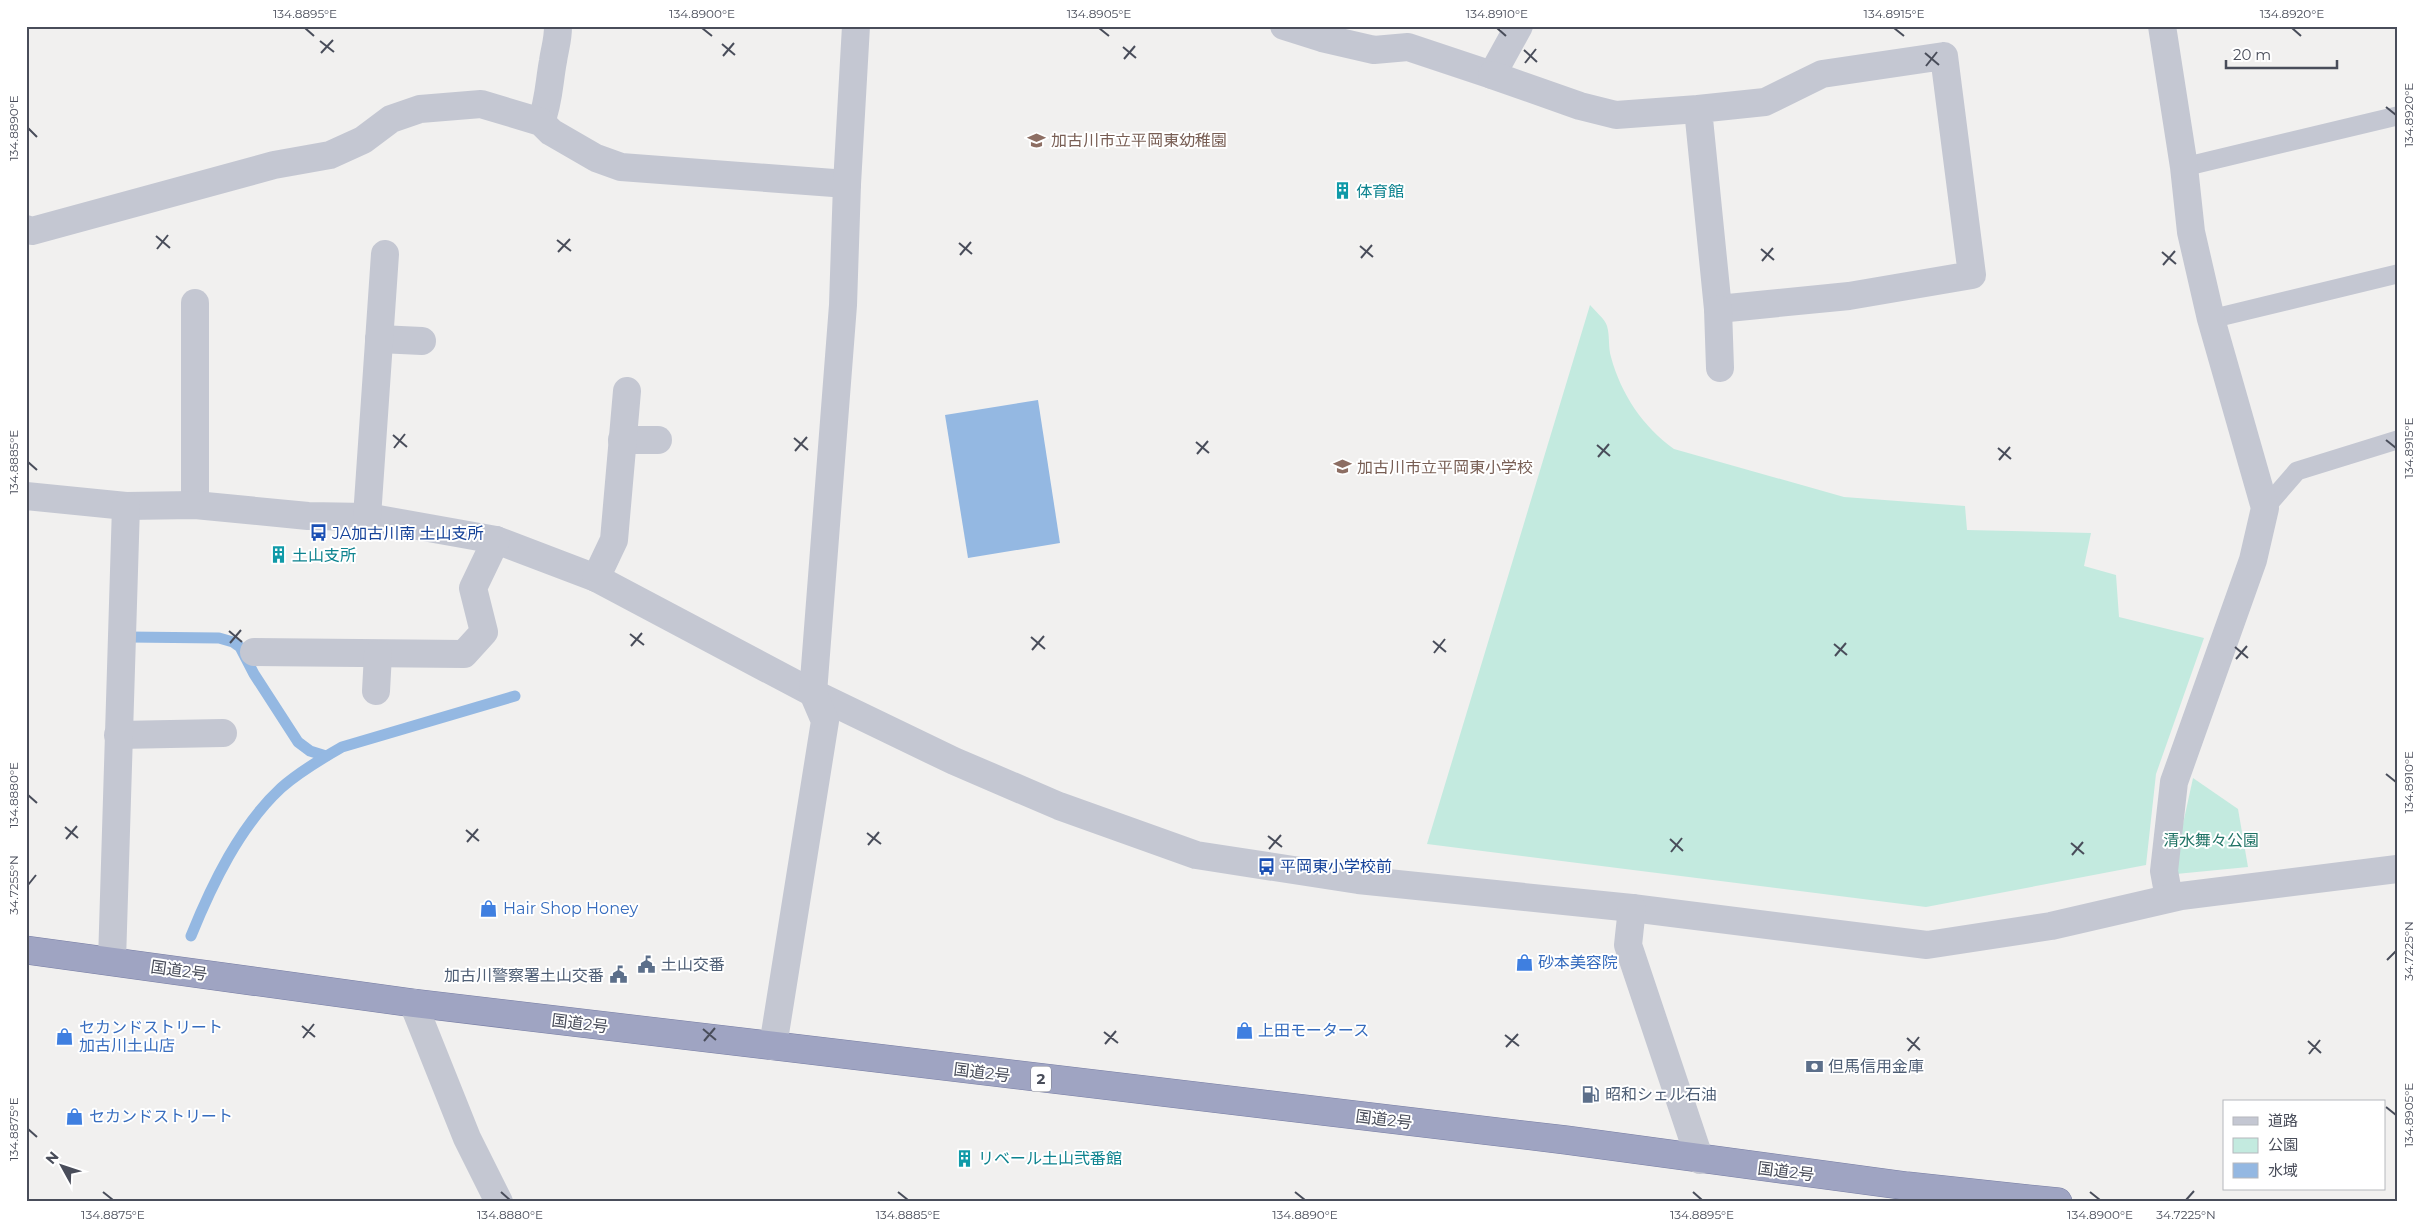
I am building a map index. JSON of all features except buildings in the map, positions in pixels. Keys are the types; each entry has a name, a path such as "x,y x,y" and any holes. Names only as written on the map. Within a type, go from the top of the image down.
{"highway":[{"name":"国道2号","path":"26,950 413,1003 774,1046 775,1048 1566,1140 1700,1160 1907,1186 2058,1202"}],"street":[{"path":"540,122 547,108 553,59 558,46 558,26"},
{"path":"774,1046 825,721 813,693 844,305 847,184 856,26"},
{"path":"1284,26 1326,32 1374,50 1413,37 1492,74 1580,106 1616,114 1698,109 1765,102 1822,74 1944,56 1972,275 1849,296 1718,309"},
{"path":"1492,74 1518,26"},
{"path":"2162,26 2184,167 2190,232 2211,319 2265,508 2253,560 2174,782 2164,871 2169,898"},
{"path":"26,229 32,231 274,165 330,155 363,140 391,119 420,109 481,104 540,122 551,132 596,158 621,167 847,184"},
{"path":"1698,109 1718,309 1720,368"},
{"path":"367,517 385,254"},
{"path":"195,303 195,505"},
{"path":"379,339 422,341"},
{"path":"596,578 614,540 627,391"},
{"path":"622,440 658,440"},
{"path":"26,496 126,506 195,505 308,516 367,517 496,540 596,578 813,693 954,761 1059,806 1196,855 1358,880 1632,908 1927,945 2051,926 2169,898 2397,869"},
{"path":"112,961 126,506"},
{"path":"254,652 464,654 484,632 473,588 496,540"},
{"path":"376,691 378,654"},
{"path":"118,735 223,733"},
{"path":"1632,908 1628,945 1700,1160"},
{"path":"413,1003 467,1138 499,1202"}],"lane":[{"path":"2184,167 2397,116"},
{"path":"2211,319 2397,274"},
{"path":"2265,508 2297,470 2397,440"}],"green space":[{"path":"1590,305 1606,323 1611,357 1627,397 1652,431 1674,449 1844,497 1965,506 1967,530 2091,533 2084,566 2116,575 2119,617 2204,638 2156,774 2146,865 1926,907 1427,844"},
{"name":"清水舞々公園","path":"2193,778 2238,809 2248,867 2176,874 2179,842"}],"water":[{"path":"1038,400 1060,543 968,558 945,415"}],"waterway":[{"path":"128,637 219,638 233,642 240,647 254,674 298,742 310,751 326,756"},
{"path":"191,936 208,896 240,838 266,803 295,777 342,747 515,696"}],"place":[{"name":"加古川市立平岡東幼稚園","path":"1037,140"},
{"name":"体育館","path":"1342,191"},
{"name":"加古川市立平岡東小学校","path":"1343,467"},
{"name":"JA加古川南 土山支所","path":"318,533"},
{"name":"土山支所","path":"278,555"},
{"name":"平岡東小学校前","path":"1266,866"},
{"name":"Hair Shop Honey","path":"489,908"},
{"name":"砂本美容院","path":"1524,962"},
{"name":"土山交番","path":"647,964"},
{"name":"加古川警察署土山交番","path":"618,975"},
{"name":"上田モータース","path":"1244,1030"},
{"name":"セカンドストリート 加古川土山店","path":"65,1036"},
{"name":"但馬信用金庫","path":"1814,1066"},
{"name":"昭和シェル石油","path":"1591,1094"},
{"name":"セカンドストリート","path":"75,1116"},
{"name":"リベール土山弐番館","path":"964,1158"}]}
